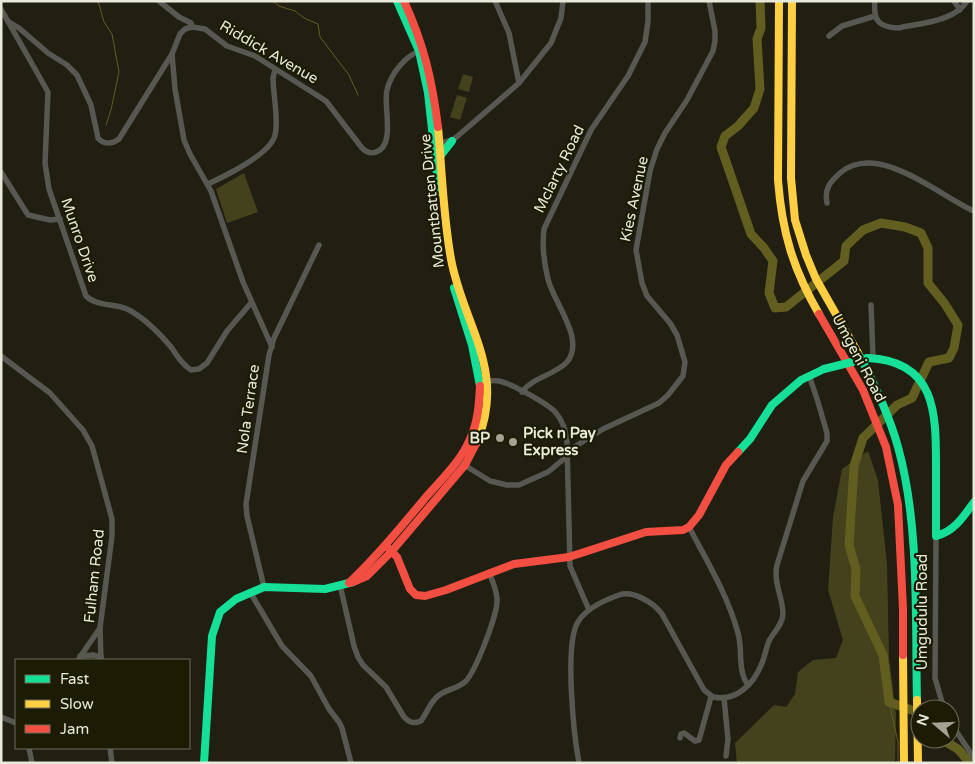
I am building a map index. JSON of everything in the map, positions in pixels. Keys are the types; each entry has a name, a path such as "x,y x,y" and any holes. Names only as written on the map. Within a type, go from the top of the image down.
{"main road":[{"name":"Mountbatten Drive","path":"397,1 422,50"},
{"name":"Mountbatten Drive","path":"204,763 213,630 220,612 236,599 264,587 325,589 360,580 367,576 392,551 465,465 474,450 479,424 488,397 449,269 443,235 434,96 414,21 404,1"},
{"name":"Umgeni Road","path":"779,1 778,180 780,209 786,239 804,287 863,390 871,408 882,435 898,505 904,609 904,763"},
{"name":"Umgeni Road","path":"792,1 791,178 799,235 817,282 880,396 898,446 906,484 911,523 918,763"},
{"path":"441,155 452,141"},
{"name":"Mountbatten Drive","path":"437,144 441,155 452,264 458,287 480,347 484,382"},
{"path":"385,545 398,557 410,589 420,596 446,590 514,564 569,557 639,534 676,532 689,527 703,508 726,465 734,454 750,439 772,406 809,374 871,358 896,363 919,380 930,397 935,414 936,536"},
{"name":"Mountbatten Drive","path":"344,584 385,545 458,460 479,424"},
{"name":"Umgudulu Road","path":"936,536 941,536 948,532 974,502"}],"street":[{"name":"Riddick Avenue","path":"160,1 179,18 191,24 192,27 205,29 227,46 255,56 326,101 366,152 374,153 380,150 386,141 388,122 386,97 388,87 404,61 412,54 422,50"},
{"path":"495,1 510,33 519,83"},
{"path":"437,144 452,141 519,83 551,42 561,18 563,1"},
{"name":"Mclarty Road","path":"522,392 528,386 567,362 572,351 570,328 548,281 543,239 544,229 591,130 628,76 645,42 648,1"},
{"name":"Kies Avenue","path":"458,460 490,481 507,486 519,485 548,472 565,458 568,452 603,429 658,403 668,395 683,376 685,362 677,335 670,323 647,296 642,282 636,250 650,171 658,150 665,133 687,100 713,51 715,31 709,1"},
{"path":"875,1 875,16 882,24 898,28 948,17 960,10 967,1"},
{"path":"954,1 960,10"},
{"name":"Munro Drive","path":"1,9 48,92 45,164 49,189 86,296 91,301 118,305 130,310 170,345 182,364 191,370 199,369 206,363 227,331 251,303"},
{"path":"829,36 842,26 875,16"},
{"path":"9,22 19,28 48,53 67,65 77,75 91,104 98,138 104,143 114,143 119,139 172,54 180,34 185,29 192,27"},
{"path":"172,54 175,89 184,140 208,184 251,303 272,347"},
{"path":"208,184 243,167 269,146 274,139 276,129 273,78 275,70"},
{"path":"827,203 826,190 833,179 850,166 868,162 882,164 898,170 974,211"},
{"path":"1,172 28,215 50,220 60,219"},
{"name":"Nola Terrace","path":"264,587 247,516 246,504 266,367 272,347 319,245"},
{"path":"871,358 872,305"},
{"name":"Fulham Road","path":"1,356 50,393 83,430 92,446 112,519 112,536 100,628 101,659"},
{"path":"579,763 573,715 571,652 575,628 589,610 620,594 627,593 653,603 662,614 704,690 712,697 724,698 738,694 748,685 759,670 769,640 782,620 783,613 776,569 803,482 827,441 827,433 814,385 809,374"},
{"path":"484,382 496,380 503,382 545,403 557,413 566,431 569,557 574,577 589,610"},
{"path":"689,527 715,577 734,620 740,638 743,677 748,685"},
{"name":"Umgudulu Road","path":"936,536 935,670 936,684 941,699"},
{"path":"344,584 354,646 358,657 386,687 404,717 408,721 415,723 421,721 432,702 438,696 466,681 476,665 497,602 489,572"},
{"path":"250,592 282,646 311,676 329,709 339,722 351,763"},
{"path":"79,658 100,628"},
{"path":"79,658 93,654 101,659"},
{"path":"680,738 681,734 684,733 695,741 700,740 712,697"},
{"path":"724,698 728,739 726,756"},
{"path":"1,716 15,723"},
{"path":"960,737 974,758"},
{"path":"30,749 32,763"},
{"path":"110,749 112,763"}],"shaded area":[{"path":"463,74 473,77 469,92 458,89"},
{"path":"457,95 467,98 460,120 450,117"},
{"path":"244,173 258,212 227,223 216,189"},
{"path":"868,451 878,480 887,564 889,657 896,714 895,763 737,763 735,743 774,705 786,707 795,694 798,672 813,660 836,658 843,640 828,590 833,517 842,469"}],"waterway":[{"path":"98,1 104,22 112,34 119,72 106,125"},
{"path":"273,1 279,6 295,11 304,18 318,24 320,37 349,75 358,95"},
{"path":"760,1 761,28 757,39 760,89 754,108 738,126 725,136 721,147 751,234 773,261 769,293 775,308 786,307 844,261 846,246 863,230 881,223 905,227 921,233 928,248 928,283 945,304 958,325 954,348 949,358 929,362 912,398 897,405 863,438 854,466 849,545 856,569 855,596 883,655 889,702 910,709"},
{"path":"889,702 898,742 898,763"},
{"path":"958,749 970,763"}],"traffic: fast":[{"path":"397,1 419,51 428,93 439,192"},
{"path":"441,155 452,141"},
{"path":"454,288 472,345 480,386"},
{"path":"858,353 886,411 898,447 905,477 910,508 915,573 917,699"},
{"path":"868,358 890,361 907,369 919,380 927,393 935,427 936,536 953,527 974,502"},
{"path":"824,369 868,358"},
{"path":"738,452 750,439 772,405 801,380 824,369"},
{"path":"204,763 212,636 220,612 236,599 264,587 325,589 353,582"}],"traffic: slow":[{"path":"779,1 778,180 782,217 796,266 819,314"},
{"path":"792,1 791,178 795,220 816,279 858,353"},
{"path":"438,127 444,210 451,259 457,283 480,348 485,370 487,392 485,416 477,442"},
{"path":"903,655 904,763"},
{"path":"918,749 918,763"}],"traffic: jam":[{"path":"404,1 417,32 426,62 438,127"},
{"path":"819,314 863,390 886,447 898,505 903,609 903,655"},
{"path":"349,583 389,541 462,455 475,426 480,386"},
{"path":"353,582 367,576 392,551 465,465 477,442"},
{"path":"388,548 397,557 410,589 416,595 425,596 514,564 569,557 646,532 683,530 689,527 699,515 726,465 738,452"}],"place":[{"name":"BP","path":"500,438"},
{"name":"Pick n Pay Express","path":"513,442"}]}
